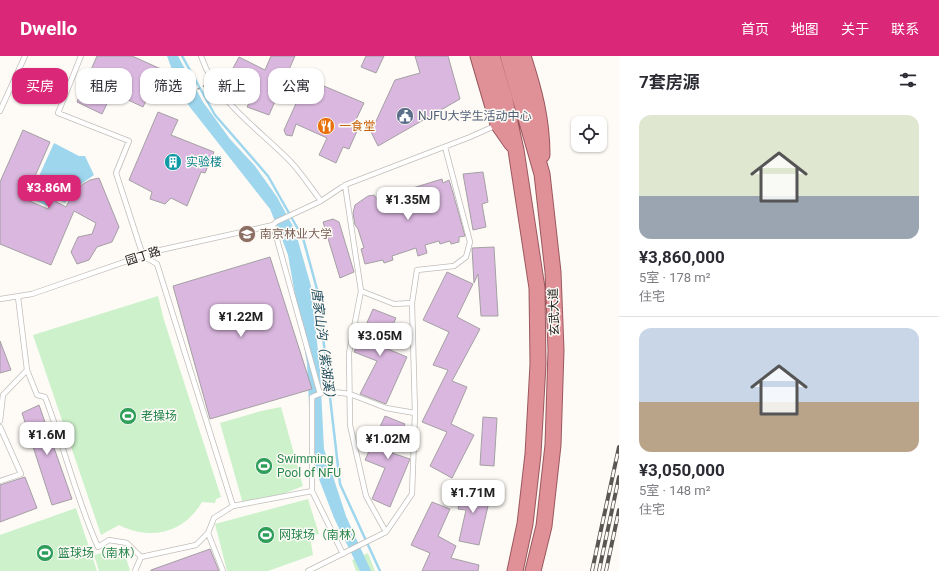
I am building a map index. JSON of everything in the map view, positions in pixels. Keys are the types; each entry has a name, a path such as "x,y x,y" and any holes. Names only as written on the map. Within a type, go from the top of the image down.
{"highway":[{"path":"478,56 498,124 516,150"},
{"name":"玄武大道","path":"492,56 505,100 516,150 537,288 538,364 533,454 525,524 515,571"},
{"name":"玄武大道","path":"508,56 542,174 553,272 556,350 553,445 544,526 533,571"},
{"path":"524,56 533,87 542,130 542,174"}],"lane":[{"path":"0,111 25,56"},
{"path":"87,58 82,56 58,113 129,141 116,173 143,256 157,264 233,506"},
{"path":"201,56 204,64 227,102 292,163 321,201"},
{"name":"园丁路","path":"0,299 40,292 156,251 273,224 321,201 345,185 444,147 498,124"},
{"path":"308,571 386,532 412,494 415,413 412,303 417,270 454,266 466,258 470,242 444,147"},
{"path":"345,185 361,291 349,353 350,425 366,496 386,532"},
{"path":"273,224 320,394"},
{"path":"361,291 394,304 412,303"},
{"path":"18,297 27,370 37,395 45,397 66,456 73,482 98,547 109,540 127,543 141,557"},
{"path":"0,421 3,394 27,370"},
{"path":"343,554 312,491 312,397 326,391 350,394 386,408 415,413"},
{"path":"0,427 21,474 0,481"},
{"path":"141,557 196,545 208,533 214,518 233,506 312,491"},
{"path":"208,533 223,571"},
{"path":"135,571 141,557"}],"path":[{"path":"196,90 204,86"}],"green space":[{"name":"老操场","path":"158,296 164,320 221,497 216,499 215,503 202,502 195,513 186,521 166,531 143,533 119,525 101,535 33,335"},
{"name":"Swimming Pool of NFU","path":"281,407 303,486 273,498 243,504 220,423 261,411"},
{"name":"网球场（南林）","path":"308,499 319,534 310,536 313,555 268,571 227,571 215,524"},
{"name":"篮球场（南林）","path":"76,508 97,571 0,571 0,535"},
{"path":"123,547 130,571 99,571 94,555"},
{"path":"368,553 375,571 356,571 352,560"}],"water":[{"path":"167,56 178,56 185,68 171,68"},
{"path":"196,89 204,104 230,139 255,166 277,197 295,230 311,286 320,369 324,449 346,516 371,571 360,571 334,518 319,479 311,449 307,363 288,255 270,209 188,104 196,104"},
{"path":"54,143 79,156 85,156 94,175 77,187 65,203 52,197 47,206 29,198"}],"building":[{"path":"97,56 132,56 159,68 140,68 140,104 144,104 143,107 132,102 132,68 92,68"},
{"path":"271,56 295,56 290,68 268,68 268,104 274,104 269,115 247,107 248,104 260,104 260,68 233,68 239,57 265,70"},
{"path":"366,56 384,56 376,73 361,67"},
{"name":"NJFU大学生活动中心","path":"415,56 448,56 460,99 378,146 371,132 395,80 420,73"},
{"name":"一食堂","path":"324,86 364,103 352,128 357,131 349,149 343,147 336,163 319,155 327,138 296,124 292,136 286,135 284,130 296,104 324,104"},
{"path":"81,104 107,104 102,114"},
{"name":"实验楼","path":"158,112 178,120 171,135 214,152 205,173 201,172 187,206 171,198 165,204 150,199 152,192 129,180"},
{"path":"23,130 50,142 25,199 48,209 53,200 66,207 74,192 83,184 90,180 99,178 119,227 112,242 97,247 89,260 77,264 71,252 78,237 92,234 96,223 74,211 51,265 0,244 0,182"},
{"path":"483,172 488,202 482,204 486,227 473,230 463,174"},
{"path":"442,179 443,183 449,180 465,236 459,237 459,242 451,244 450,241 440,244 439,241 425,245 427,253 418,256 416,248 392,256 393,260 384,263 383,260 365,264 361,249 364,248 358,229 355,225 353,213 355,205 368,196 374,195 377,199"},
{"path":"333,219 339,222 354,272 340,278 323,222"},
{"path":"494,247 498,316 481,316 478,274 474,283 472,248"},
{"path":"270,257 312,389 210,419 173,286"},
{"path":"447,272 473,284 457,317 480,329 452,381 467,387 451,424 474,435 452,478 430,466 447,432 422,422 448,370 433,365 449,332 423,320"},
{"path":"373,309 396,318 383,347 407,357 386,404 360,394 377,361 354,352"},
{"path":"0,341 11,370 0,373"},
{"path":"39,405 72,499 52,505 22,413"},
{"path":"385,416 405,424 392,453 410,459 390,507 372,499 385,468 365,460"},
{"path":"483,417 497,418 494,466 480,465"},
{"path":"25,477 37,508 0,522 0,485"},
{"path":"463,486 491,493 479,545 459,541 466,510 458,509"},
{"path":"432,502 450,509 438,536 456,546 451,558 479,565 478,571 422,571 430,553 411,545"},
{"path":"210,549 219,571 151,571 151,570"}],"waterway":[{"name":"唐家山沟（紫湖溪）","path":"182,56 215,115 268,176 303,238 318,293 340,484 380,571"}],"railway":[{"path":"592,571 619,447"},
{"path":"599,571 619,477"},
{"path":"606,571 619,510"}],"place":[{"name":"NJFU大学生活动中心","path":"405,116"},
{"name":"一食堂","path":"326,126"},
{"name":"实验楼","path":"173,162"},
{"name":"南京林业大学","path":"247,234"},
{"name":"老操场","path":"128,416"},
{"name":"Swimming Pool of NFU","path":"264,466"},
{"name":"网球场（南林）","path":"266,535"},
{"name":"篮球场（南林）","path":"45,553"}]}
